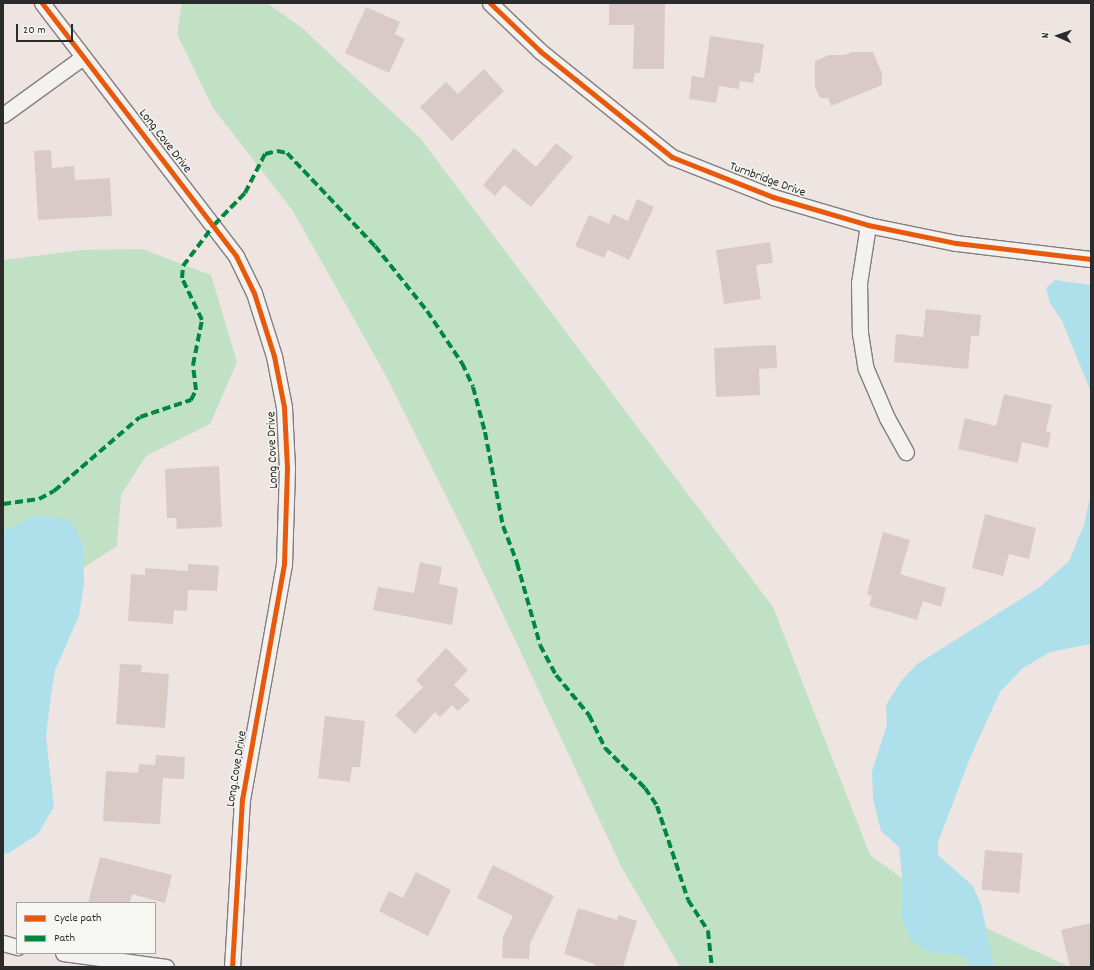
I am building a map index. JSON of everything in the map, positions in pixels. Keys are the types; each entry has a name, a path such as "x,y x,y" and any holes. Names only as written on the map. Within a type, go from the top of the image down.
{"street":[{"name":"Long Cove Drive","path":"42,3 236,256 254,293 274,356 284,407 287,468 284,564 242,798 232,967"},
{"name":"Turnbridge Drive","path":"490,3 540,51 672,157 773,197 868,225 956,243 1091,259"},
{"path":"3,115 83,57"},
{"path":"868,225 859,283 860,333 866,369 887,418 906,452"},
{"path":"3,943 16,947"},
{"path":"70,954 166,967"}],"green space":[{"path":"182,3 267,3 301,27 420,138 773,607 870,855 943,908 1070,967 680,967 622,868 470,544 385,374 293,211 213,108 177,34"},
{"path":"142,249 211,275 237,362 210,424 146,456 121,495 117,546 63,581 3,593 3,260 82,250"}],"water":[{"path":"1055,280 1091,285 1091,392 1062,321 1050,303 1046,288"},
{"path":"1091,492 1091,644 1050,652 1023,668 1000,692 970,758 938,842 938,855 973,886 981,904 994,967 969,967 966,959 958,954 932,953 920,947 911,940 901,917 902,876 899,847 881,831 873,799 872,771 887,725 886,705 902,680 917,664 1040,587 1069,561 1084,525"},
{"path":"35,515 66,519 75,526 83,547 84,584 79,616 55,670 50,702 46,737 54,807 38,834 9,853 3,854 3,531"}],"building":[{"path":"609,3 665,3 664,69 633,69 634,25 609,25"},
{"path":"366,7 400,22 395,34 405,39 389,73 345,53"},
{"path":"710,36 764,44 760,73 755,73 753,83 740,81 739,89 719,86 716,103 689,99 692,76 704,78"},
{"path":"852,52 873,52 882,73 882,85 831,106 828,98 820,98 815,87 815,61 829,55 845,55"},
{"path":"484,69 504,91 452,141 420,107 446,82 458,94"},
{"path":"556,143 573,157 531,207 504,185 495,196 483,185 514,148 536,167"},
{"path":"51,150 52,168 74,166 75,180 110,178 112,216 38,220 34,151"},
{"path":"637,199 654,207 629,260 608,250 604,258 575,246 589,215 609,224 613,214 628,221"},
{"path":"770,242 773,263 756,265 761,299 724,304 716,250"},
{"path":"926,309 981,315 979,336 971,336 968,369 894,362 896,334 923,337"},
{"path":"776,345 777,368 759,369 760,395 716,397 714,348"},
{"path":"1004,394 1052,405 1046,431 1051,433 1048,448 1022,442 1018,463 958,449 965,418 996,426"},
{"path":"219,466 222,527 177,529 176,518 167,518 165,469"},
{"path":"985,514 1036,528 1029,559 1009,554 1003,576 972,568"},
{"path":"883,532 910,540 900,574 946,588 941,607 923,601 917,620 869,606 872,596 867,594"},
{"path":"420,562 442,567 439,584 458,588 452,625 373,610 378,587 414,593"},
{"path":"188,564 219,566 217,591 188,590 187,611 174,610 173,624 128,621 131,574 145,575 145,568 188,571"},
{"path":"446,648 468,670 454,685 470,700 458,711 452,705 440,717 435,712 415,734 395,715 423,687 416,680"},
{"path":"120,664 142,665 141,672 169,674 165,728 116,724"},
{"path":"325,716 365,721 360,767 352,767 350,782 318,778"},
{"path":"156,755 185,757 184,779 163,778 160,824 103,821 106,771 138,773 139,764 155,765"},
{"path":"985,850 1023,853 1019,893 982,890"},
{"path":"100,857 172,875 165,903 132,894 130,902 88,902"},
{"path":"493,865 554,896 530,943 529,959 502,958 503,937 513,916 477,898"},
{"path":"416,872 451,890 428,936 379,911 389,891 403,898"},
{"path":"578,908 617,920 618,915 637,921 623,967 594,967 595,964 564,954"},
{"path":"1091,923 1091,967 1070,967 1061,930"}],"marked path":[{"path":"3,504 39,499 54,491 140,417 191,400 196,390 193,365 202,320 182,278 183,266 214,225 245,193 265,154 277,151 287,153 375,246 427,311 462,363 473,387 485,432 503,526 517,563 540,645 556,675 589,715 605,748 645,788 657,806 688,900 708,931 712,967"}],"cycle path":[{"path":"42,3 236,256 254,293 274,356 284,407 287,468 284,564 242,799 232,967"},
{"path":"490,3 540,51 672,157 773,197 868,225 956,243 1091,259"}]}
